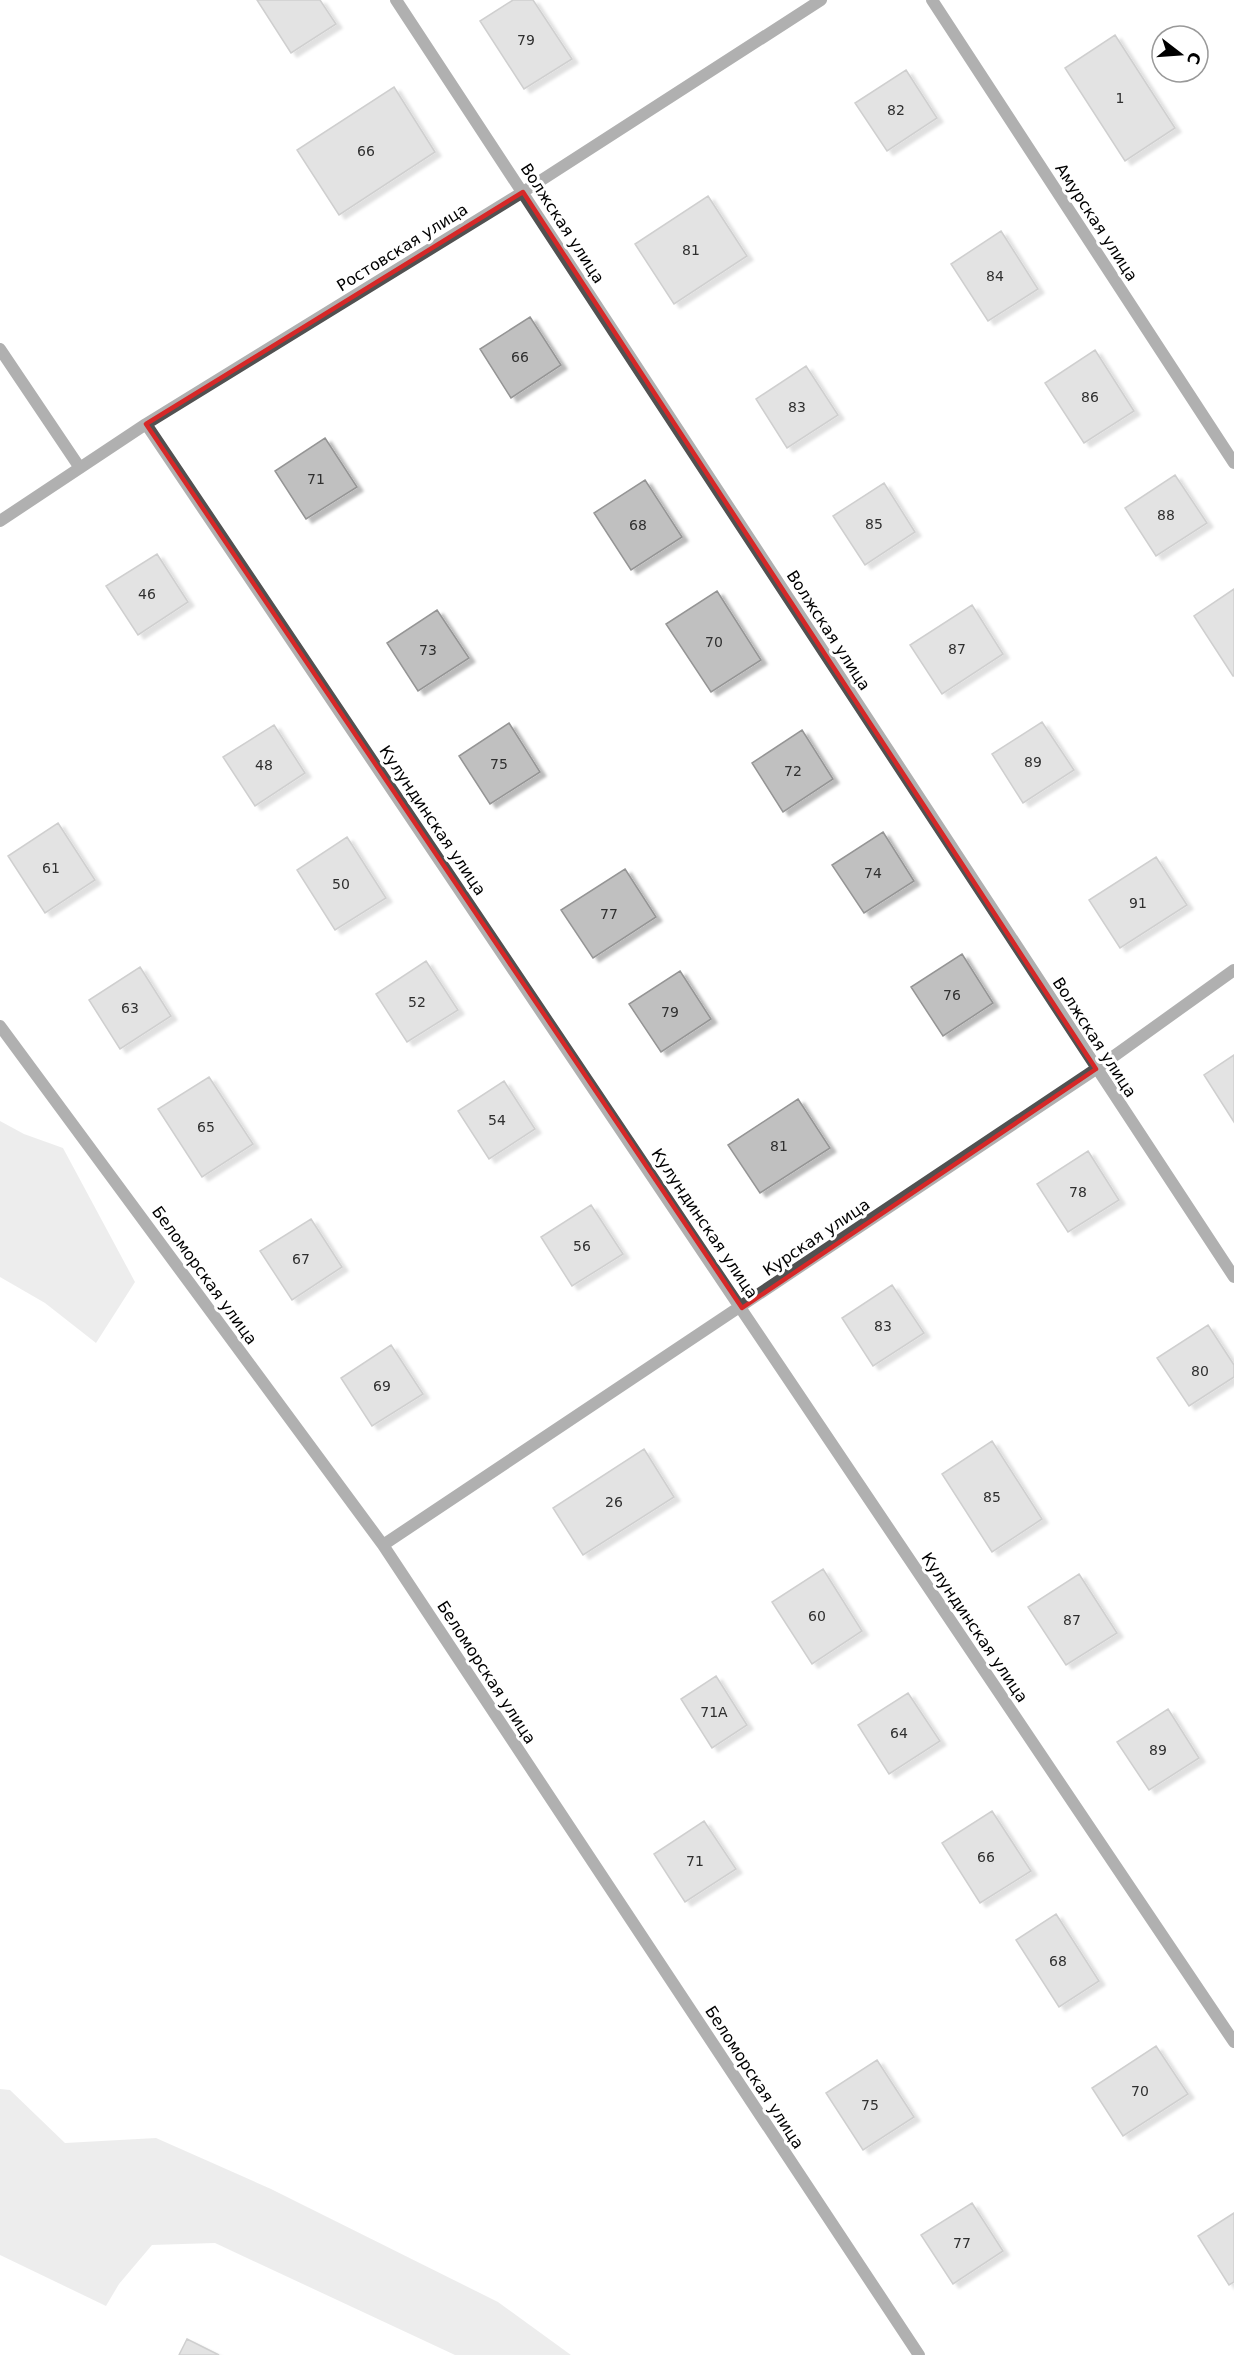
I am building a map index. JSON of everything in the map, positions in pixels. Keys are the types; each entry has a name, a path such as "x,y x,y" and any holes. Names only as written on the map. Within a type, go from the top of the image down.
{"street":[{"name":"Волжская улица","path":"396,0 1234,1277"},
{"name":"Ростовская улица","path":"0,521 146,424 524,192 820,0"},
{"name":"Амурская улица","path":"932,0 1234,463"},
{"path":"0,349 81,468"},
{"name":"Кулундинская улица","path":"146,424 1234,2042"},
{"name":"Курская улица","path":"383,1545 742,1308 1096,1069 1234,970"},
{"name":"Беломорская улица","path":"0,1026 383,1545 919,2355"}],"highlighted area":[{"path":"523,192 1096,1069 742,1308 146,424"}],"shaded area":[{"path":"0,1121 24,1134 63,1148 135,1282 96,1343 45,1303 0,1277"},
{"path":"0,2089 10,2090 65,2143 156,2138 271,2189 498,2302 571,2355 455,2355 215,2243 152,2245 119,2284 106,2306 0,2255"}],"building":[{"path":"257,0 320,0 336,24 291,53"},
{"path":"513,0 533,0 572,59 524,89 480,21"},
{"path":"1115,35 1175,128 1125,161 1065,68"},
{"path":"906,70 937,118 887,151 855,103"},
{"path":"394,87 435,152 339,215 297,150"},
{"path":"708,196 747,256 674,304 635,244"},
{"path":"1001,231 1038,289 988,321 951,264"},
{"path":"530,317 561,365 511,398 480,349"},
{"path":"1095,350 1134,411 1084,443 1045,383"},
{"path":"806,366 838,415 787,448 756,399"},
{"path":"325,438 357,487 306,519 275,471"},
{"path":"1175,475 1207,523 1156,556 1125,508"},
{"path":"645,480 682,537 631,570 594,513"},
{"path":"884,483 915,532 865,565 833,516"},
{"path":"157,554 188,602 138,635 106,586"},
{"path":"1234,589 1234,676 1233,676 1194,616"},
{"path":"717,591 761,660 711,692 666,624"},
{"path":"972,605 1003,654 942,694 910,645"},
{"path":"437,610 469,658 418,691 387,643"},
{"path":"1042,722 1074,770 1023,803 992,754"},
{"path":"509,723 540,772 490,804 459,756"},
{"path":"274,725 305,773 255,806 223,757"},
{"path":"802,730 833,779 783,812 752,763"},
{"path":"58,823 95,880 45,913 8,856"},
{"path":"883,832 914,881 864,913 832,865"},
{"path":"347,837 386,898 335,930 297,870"},
{"path":"1156,857 1187,905 1120,948 1089,900"},
{"path":"625,869 656,917 593,958 561,910"},
{"path":"962,954 993,1003 943,1036 911,987"},
{"path":"426,961 458,1010 407,1042 376,994"},
{"path":"140,967 171,1016 120,1049 89,1000"},
{"path":"680,971 711,1019 661,1052 629,1004"},
{"path":"1234,1055 1234,1122 1204,1075"},
{"path":"209,1077 253,1144 202,1177 158,1109"},
{"path":"504,1081 535,1129 489,1159 458,1111"},
{"path":"798,1099 830,1148 760,1193 728,1145"},
{"path":"1088,1151 1119,1200 1068,1232 1037,1184"},
{"path":"591,1205 623,1254 572,1286 541,1237"},
{"path":"311,1219 342,1267 292,1300 260,1251"},
{"path":"892,1285 924,1333 873,1366 842,1318"},
{"path":"1208,1325 1234,1365 1234,1377 1189,1406 1157,1358"},
{"path":"391,1345 423,1394 372,1426 341,1378"},
{"path":"992,1441 1042,1519 992,1552 942,1474"},
{"path":"644,1449 674,1497 583,1555 553,1508"},
{"path":"823,1569 862,1631 812,1664 772,1602"},
{"path":"1079,1574 1117,1633 1066,1665 1028,1607"},
{"path":"716,1676 747,1725 712,1748 681,1699"},
{"path":"908,1693 940,1741 889,1774 858,1725"},
{"path":"1168,1709 1199,1758 1149,1790 1117,1742"},
{"path":"992,1811 1031,1871 980,1903 942,1843"},
{"path":"704,1821 736,1869 685,1902 654,1854"},
{"path":"1056,1914 1099,1981 1059,2007 1016,1940"},
{"path":"1156,2046 1188,2094 1123,2136 1092,2088"},
{"path":"877,2060 914,2117 863,2150 826,2093"},
{"path":"972,2203 1003,2251 953,2284 921,2235"},
{"path":"1234,2213 1234,2282 1229,2285 1198,2236"},
{"path":"187,2339 219,2355 179,2355"}]}
